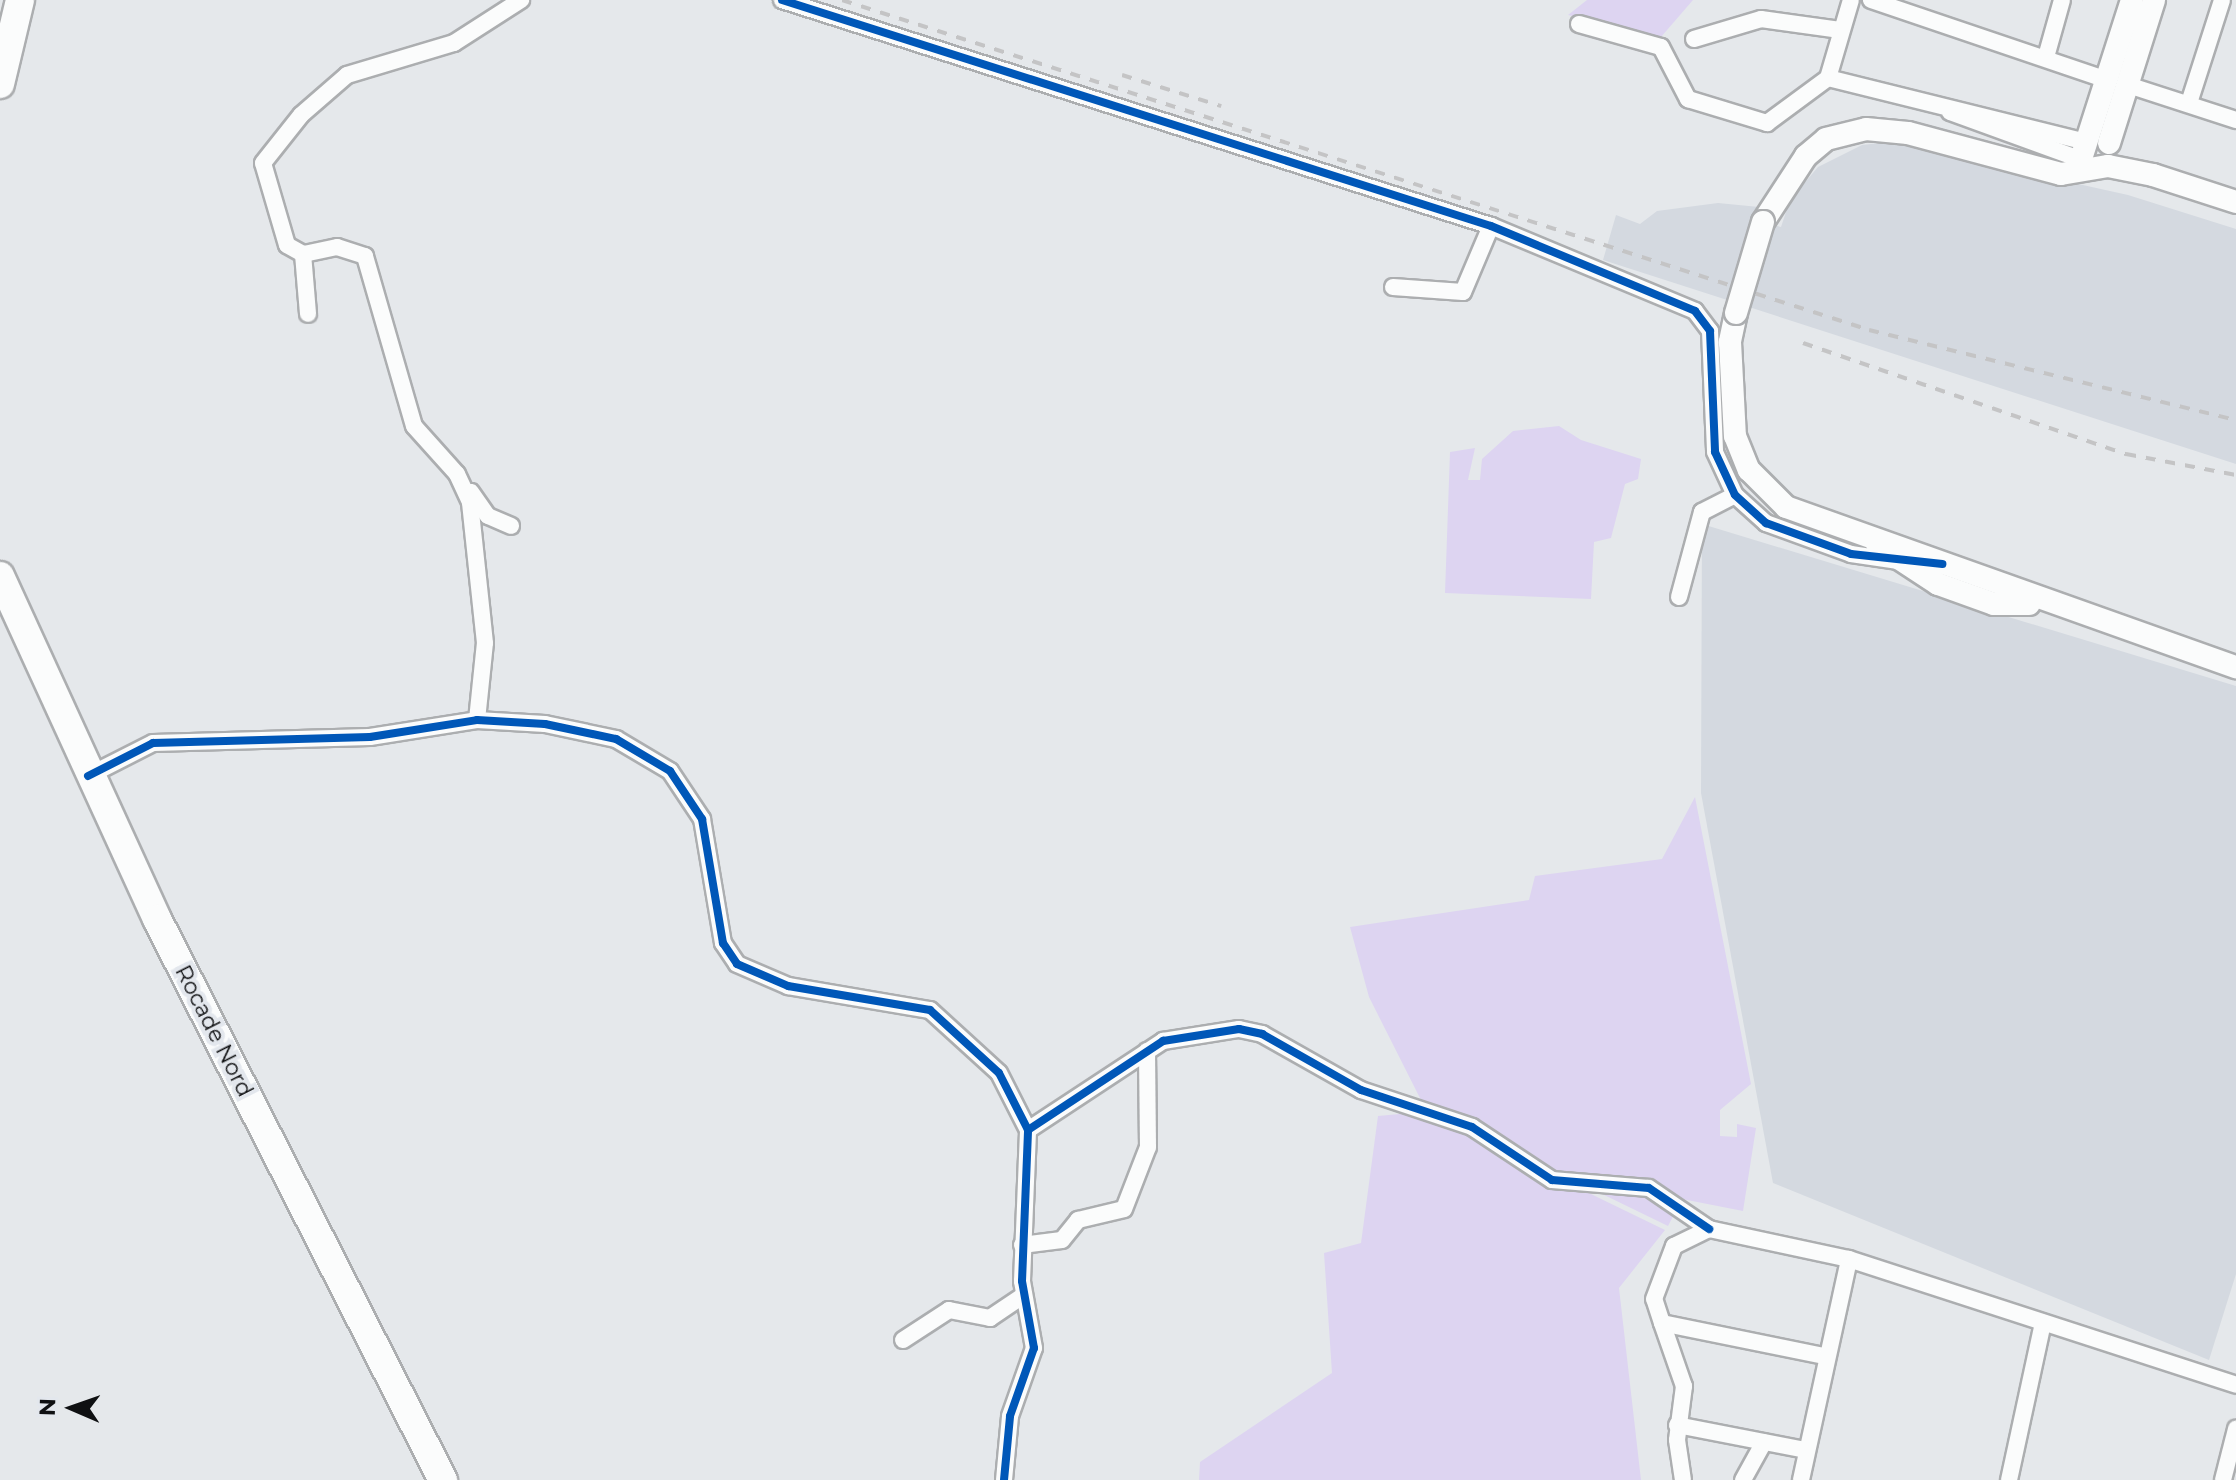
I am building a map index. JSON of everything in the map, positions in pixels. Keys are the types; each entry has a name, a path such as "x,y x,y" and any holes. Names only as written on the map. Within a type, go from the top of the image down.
{"highway":[{"path":"0,84 20,0"},
{"name":"Rocade Nord","path":"0,576 88,776 443,1480"}],"street":[{"path":"511,526 488,516 414,426 365,256 337,247 303,254 287,245 264,177 265,154 347,75 454,43 521,0"},
{"path":"782,0 1491,226 1705,318 1715,452 1735,495 1766,523 1851,554 1942,564"},
{"path":"1579,24 1661,47 1688,99 1767,123 1828,78 1851,0"},
{"path":"1871,0 1909,6 2046,57 2236,120"},
{"path":"2046,57 2062,0"},
{"path":"2118,82 2132,0"},
{"path":"1999,592 1942,564 1786,507 1749,470 1735,436 1730,376 1736,313 1763,222 1806,156 1854,130 1908,133 2073,176 2095,154 2118,82 2154,0"},
{"path":"2189,103 2222,0"},
{"path":"1694,39 1761,19 1840,30"},
{"path":"1828,78 1946,109 2095,154 2236,202"},
{"path":"1393,287 1463,292 1491,226"},
{"path":"303,254 308,314"},
{"path":"461,484 479,554 485,643 477,720"},
{"path":"1679,597 1702,512 1735,495"},
{"path":"1871,540 1917,575 2050,606 2236,667"},
{"path":"88,776 153,743 370,737 477,720 575,728 643,750 670,771 702,819 723,943 737,964 788,986 930,1010 999,1073 1028,1130 1022,1245 1023,1296 1034,1348 1010,1416 1004,1480"},
{"path":"1028,1130 1147,1051 1187,1035 1251,1031 1361,1090 1472,1127 1552,1180 1649,1188 1709,1229"},
{"path":"1022,1245 1062,1240 1078,1220 1124,1209 1148,1147 1147,1051"},
{"path":"1683,1480 1677,1425 1684,1386 1654,1299 1668,1259 1691,1232 1709,1229 1849,1259 2236,1385"},
{"path":"1801,1480 1824,1356 1849,1259"},
{"path":"903,1340 949,1310 990,1318 1023,1296"},
{"path":"1662,1323 1824,1356"},
{"path":"2009,1480 2043,1323"},
{"path":"1677,1425 1806,1450"},
{"path":"2223,1480 2236,1429"},
{"path":"1743,1480 1764,1442"}],"shaded area":[{"path":"1587,0 1693,0 1661,37 1568,15"},
{"path":"1889,142 2128,195 2236,229 2236,464 1603,260 1616,215 1640,224 1657,211 1718,203 1759,207 1755,220 1781,227 1790,200 1818,167 1862,145"},
{"path":"1559,426 1581,440 1641,459 1638,479 1625,484 1611,538 1594,542 1591,599 1445,593 1450,452 1475,448 1468,480 1480,480 1482,459 1513,431"},
{"path":"1702,524 2236,686 2236,1274 2209,1360 1773,1183 1701,793"},
{"path":"1695,797 1751,1084 1720,1110 1720,1136 1737,1137 1737,1124 1756,1128 1743,1211 1682,1199 1668,1226 1425,1108 1369,997 1350,927 1529,900 1535,876 1662,859"},
{"path":"1422,1112 1665,1230 1619,1288 1641,1480 1199,1480 1200,1462 1332,1373 1324,1253 1361,1243 1378,1116"}],"railway":[{"path":"842,0 1869,330 2236,420"},
{"path":"1122,75 1221,106"},
{"path":"1803,343 2126,454 2236,475"}],"cycle path":[{"path":"782,0 1491,226 1695,311 1710,331 1715,452 1735,495 1766,523 1851,554 1942,564"},
{"path":"88,776 153,743 370,737 477,720 545,724 616,739 670,771 702,819 723,943 737,964 788,986 930,1010 999,1073 1028,1130"},
{"path":"1004,1480 1010,1416 1034,1348 1022,1281 1028,1130 1163,1041 1239,1029 1262,1034 1361,1090 1472,1127 1552,1180 1649,1188 1709,1229"}]}
